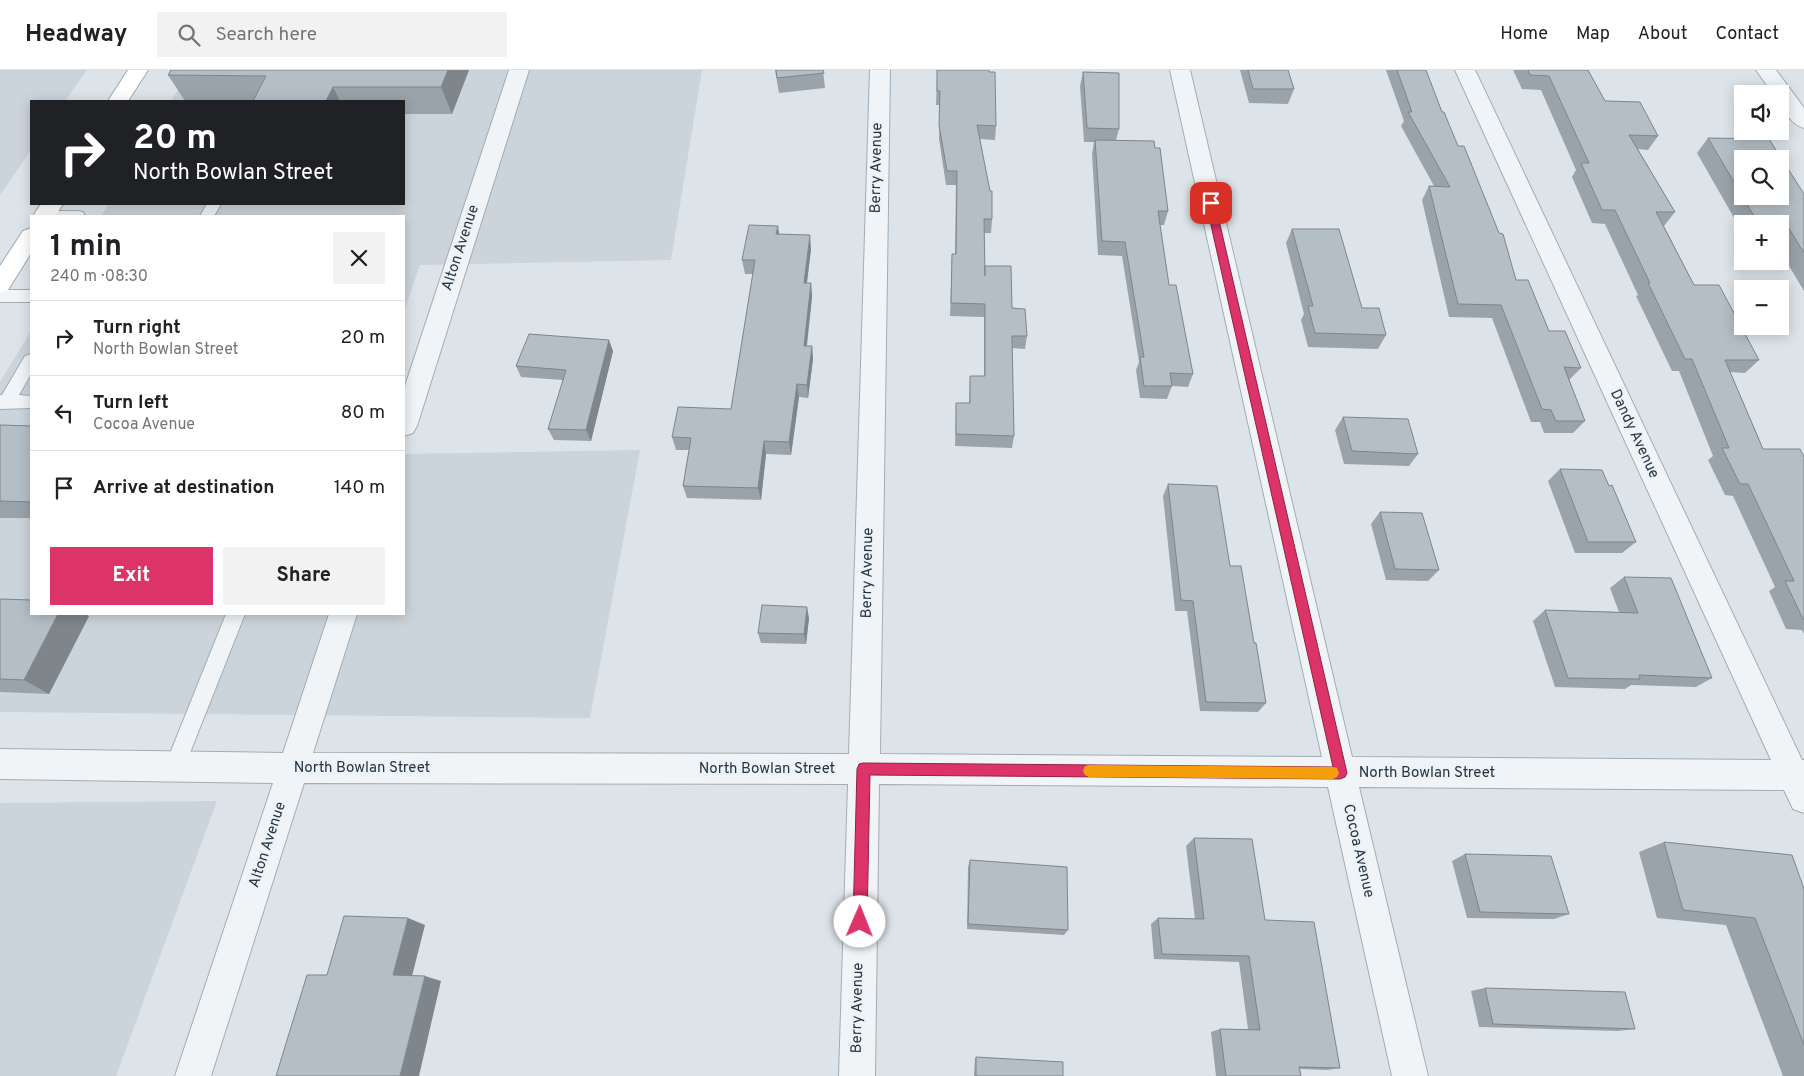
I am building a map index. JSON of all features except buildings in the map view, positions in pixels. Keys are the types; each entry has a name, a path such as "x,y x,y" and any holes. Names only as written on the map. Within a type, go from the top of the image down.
{"main road":[{"path":"119,100 138,70"},
{"path":"0,284 29,245"}],"street":[{"name":"Alton Avenue","path":"405,420 408,402 519,70"},
{"name":"Berry Avenue","path":"857,1076 880,70"},
{"name":"Cocoa Avenue","path":"1180,70 1410,1076"},
{"name":"Dandy Avenue","path":"1464,70 1800,783"},
{"path":"1766,70 1804,122"},
{"name":"Alton Avenue","path":"194,1076 343,615"},
{"name":"North Bowlan Street","path":"0,764 293,768 863,769 1340,773 1800,783"}],"lane":[{"path":"0,296 30,296"},
{"path":"4,402 30,362"},
{"path":"4,402 30,402"},
{"path":"175,766 235,615"}],"shaded area":[{"path":"0,70 87,70 66,100 30,100 30,151 0,195"},
{"path":"191,70 702,70 671,260 420,265 405,308 405,215 102,215 108,205 405,205 405,100 172,100"},
{"path":"30,333 30,615 405,615 405,454 640,450 590,718 0,712 0,382"},
{"path":"217,801 116,1076 0,1076 0,803"}],"slow traffic":[{"path":"1089,771 1333,773"}],"route":[{"path":"860,922 863,769 1340,773 1211,203"}]}
